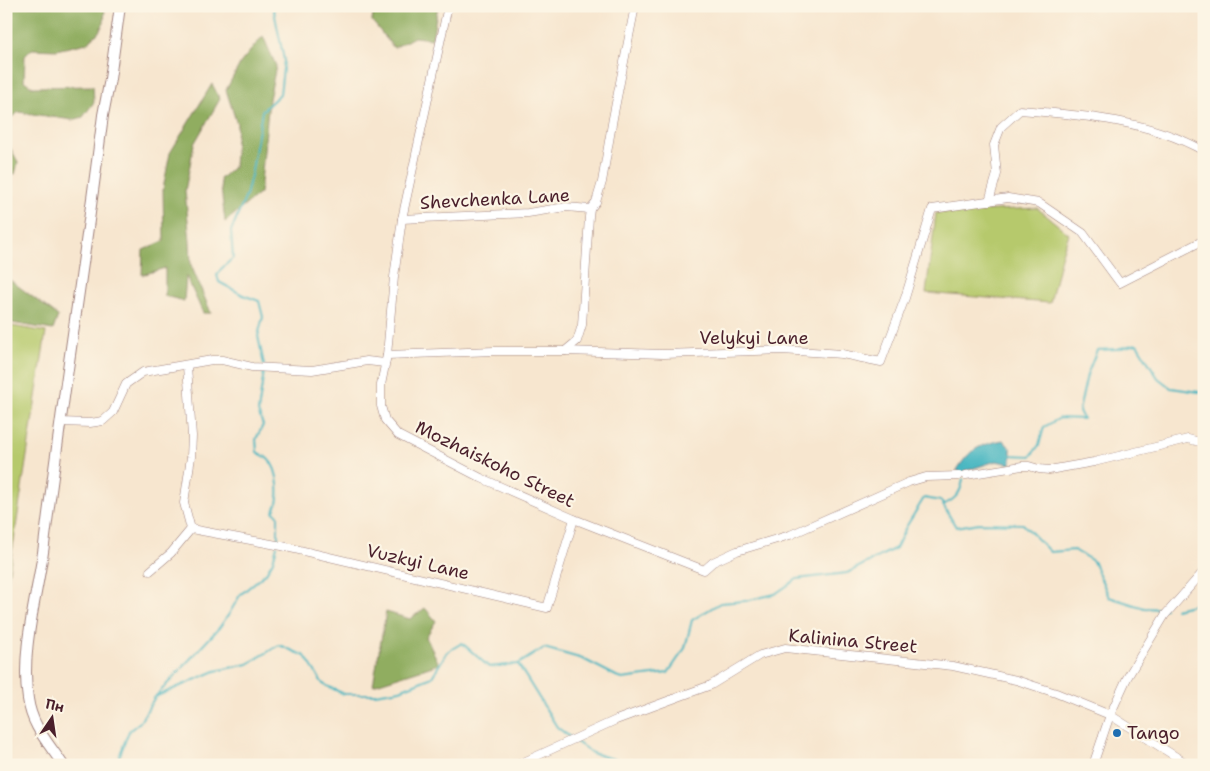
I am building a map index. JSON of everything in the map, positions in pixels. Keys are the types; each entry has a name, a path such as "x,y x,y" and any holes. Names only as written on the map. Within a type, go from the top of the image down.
{"main road":[{"path":"62,765 41,735 33,717 28,701 26,678 30,627 41,569 60,422 120,6"}],"street":[{"name":"Mozhaiskoho Street","path":"448,6 402,219 386,359 381,385 381,406 386,420 398,435 481,478 574,519 704,570 713,562 790,535 909,482 926,477 962,475 1022,466 1049,470 1094,462 1188,440 1204,443"},
{"path":"565,350 577,341 582,326 586,235 590,208 596,202 602,182 635,6"},
{"path":"989,201 997,174 994,145 1001,127 1020,110 1074,115 1147,128 1185,140 1204,151"},
{"name":"Velykyi Lane","path":"60,422 90,423 103,421 113,412 126,384 143,372 222,360 252,367 312,370 386,359 565,350 664,354 782,350 842,354 881,362 905,298 932,209 1008,198 1039,203 1083,233 1120,283 1204,240"},
{"name":"Shevchenka Lane","path":"402,219 528,213 566,207 590,208"},
{"path":"150,571 171,553 190,529 184,503 192,436 187,366"},
{"name":"Vuzkyi Lane","path":"190,529 282,546 547,608 574,519"},
{"path":"1093,765 1110,715 1127,678 1165,615 1204,571"},
{"name":"Kalinina Street","path":"517,765 616,720 711,685 760,655 785,648 953,666 1016,680 1056,692 1110,715 1189,765"}],"green space":[{"path":"6,6 105,6 104,23 98,33 87,43 56,50 32,49 25,56 24,81 33,87 93,86 94,102 83,117 72,120 19,112 7,120 6,139"},
{"path":"400,6 438,6 432,39 414,37 394,48 372,21 374,7 400,14"},
{"path":"263,36 276,66 269,99 260,193 225,222 220,179 234,167 237,124 226,90 241,62"},
{"path":"212,84 220,99 194,144 185,191 191,265 211,313 203,313 186,276 184,301 165,296 165,268 142,275 143,250 164,241 163,189 170,153"},
{"path":"6,140 18,162 15,174 6,173"},
{"path":"1037,208 1069,234 1062,253 1050,303 926,293 936,213"},
{"path":"6,277 58,316 53,330 6,322"},
{"path":"6,325 46,332 6,592"},
{"path":"425,608 436,621 426,637 439,664 373,685 386,612 410,619"}],"water":[{"path":"1003,440 1011,449 1011,464 996,461 959,473 957,470 966,457 976,449"}],"waterway":[{"path":"264,365 258,336 263,317 259,301 219,282 217,275 233,258 231,231 246,196 262,111 280,94 284,60 273,6"},
{"path":"1010,455 1031,456 1039,445 1044,427 1060,418 1083,419 1079,411 1087,375 1097,350 1117,349 1137,344 1158,378 1171,388 1199,392 1204,390"},
{"path":"264,371 258,412 263,425 256,439 257,452 267,458 272,464 277,477 278,500 273,512 278,515 278,542"},
{"path":"116,765 129,731 140,722 155,697 215,671 248,664 279,645 305,656 323,684 344,694 375,694 400,690 432,677 447,652 462,643 489,667 518,664 544,648 583,659 622,679 668,673 685,648 692,620 720,603 745,601 775,594 797,579 847,573 896,548 906,527 924,498 941,501 943,505 957,495 963,479"},
{"path":"943,505 956,527 979,523 1023,524 1050,552 1074,550 1093,561 1109,597 1144,608 1165,609"},
{"path":"156,696 219,628 240,595 266,573 273,561 277,546"},
{"path":"1175,609 1204,602"},
{"path":"518,664 557,727 571,738"},
{"path":"575,741 592,753 635,765"}],"place":[{"name":"Tango","path":"1117,733"}]}
